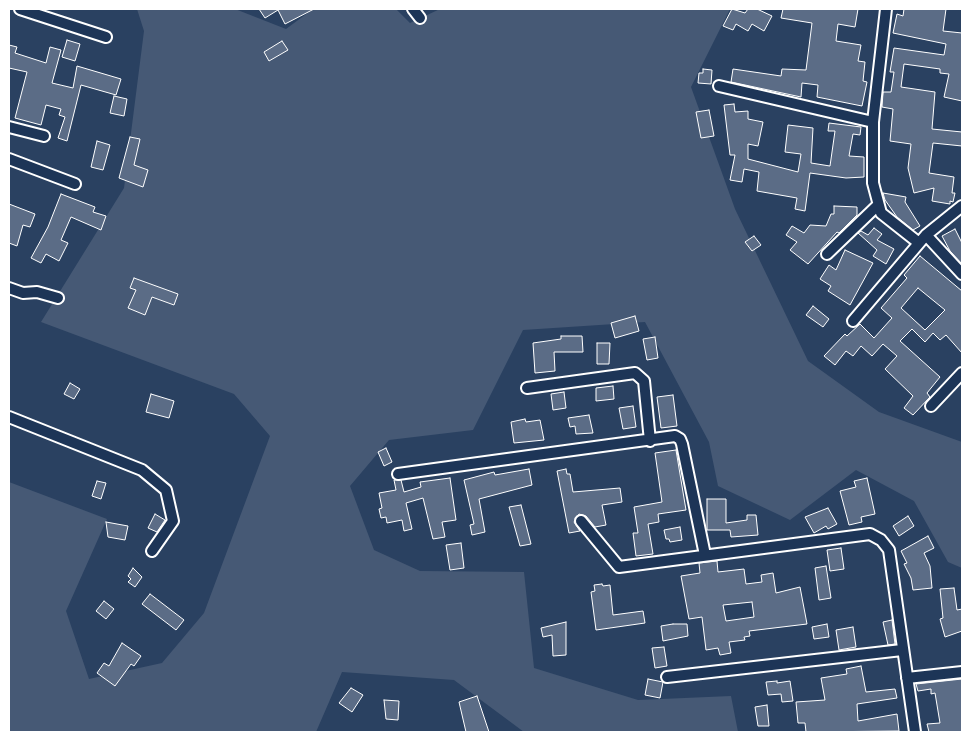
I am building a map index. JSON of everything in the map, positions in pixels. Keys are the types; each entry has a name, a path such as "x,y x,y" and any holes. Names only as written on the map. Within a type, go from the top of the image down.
{"street":[{"path":"20,9 106,37"},
{"path":"414,9 420,18"},
{"path":"886,9 873,122 873,183 878,205 888,220 922,239 962,274"},
{"path":"719,86 873,122"},
{"path":"9,127 44,136"},
{"path":"9,159 75,184"},
{"path":"827,254 878,205"},
{"path":"853,321 922,239 962,206"},
{"path":"9,288 23,293 38,292 58,298"},
{"path":"527,388 635,373 644,381 650,441"},
{"path":"931,406 962,373"},
{"path":"9,417 142,470 159,483 166,490 173,521 152,551"},
{"path":"398,474 650,441 675,436 680,439 705,555"},
{"path":"581,521 619,567 870,534 881,540 889,550 915,732"},
{"path":"667,677 902,650"},
{"path":"907,678 962,672"}],"shaded area":[{"path":"137,9 235,9 286,29 313,9 396,9 410,23 440,9 730,9 691,87 735,209 808,361 879,412 962,442 962,568 948,562 914,501 856,470 790,520 718,486 709,442 645,322 523,330 473,430 389,440 350,486 374,550 420,571 524,572 534,668 638,700 731,696 738,732 524,732 454,680 342,672 316,732 9,732 9,482 107,519 66,611 89,679 162,663 204,613 270,436 234,394 41,322 124,188 144,31"}],"building":[{"path":"259,9 314,9 285,24 278,10 265,18"},
{"path":"732,9 745,13 748,9 757,9 772,16 764,31 752,24 748,31 736,24 733,30 723,26"},
{"path":"783,9 858,9 855,27 838,24 836,41 861,45 858,61 865,62 863,81 867,82 862,106 817,97 818,85 802,83 801,97 731,82 733,69 781,76 782,69 806,70 812,23 781,18"},
{"path":"904,9 946,9 943,31 962,33 962,101 944,97 949,74 940,73 940,69 904,64 901,87 935,92 932,129 962,132 962,146 933,143 929,173 954,177 952,193 955,193 953,202 950,201 950,204 932,201 934,188 914,193 908,168 911,144 890,141 893,109 882,107 883,92 891,92 894,72 890,72 894,48 944,55 946,44 893,33 897,14 903,16"},
{"path":"67,40 80,44 75,61 62,57"},
{"path":"282,41 288,50 269,61 264,52"},
{"path":"9,45 17,47 15,53 46,63 50,47 61,50 52,83 73,88 77,66 121,79 116,95 81,85 67,141 58,138 65,117 59,115 61,109 46,105 41,125 15,118 27,72 9,68"},
{"path":"703,69 712,70 711,84 698,83 699,73 703,73"},
{"path":"114,96 127,99 124,116 110,113"},
{"path":"734,104 735,112 748,111 748,119 763,122 758,146 748,144 748,159 798,172 801,154 785,152 788,125 813,128 811,163 830,166 835,131 828,131 829,123 861,127 860,135 853,134 849,156 864,157 864,177 846,178 810,173 805,211 795,209 797,198 757,191 759,172 744,169 742,182 730,180 735,155 730,155 724,105"},
{"path":"709,110 714,136 701,138 696,112"},
{"path":"130,137 140,139 134,165 148,170 143,187 119,178"},
{"path":"97,141 110,145 103,170 91,167"},
{"path":"883,193 906,197 905,202 920,226 913,230 897,217 885,200"},
{"path":"61,194 95,207 93,212 106,216 101,230 71,217 61,240 68,243 59,261 46,254 41,263 31,258 48,227"},
{"path":"9,204 35,214 30,227 23,225 17,246 9,243"},
{"path":"834,206 857,207 857,215 839,233 837,232 808,264 790,250 797,242 786,235 792,226 804,233 810,225 826,226 831,214 834,214"},
{"path":"874,228 882,234 877,240 894,249 886,264 873,256 877,250 858,233 861,231 868,235"},
{"path":"955,229 962,243 962,264 950,251 942,236"},
{"path":"754,236 761,245 752,251 745,242"},
{"path":"845,250 873,263 850,305 828,291 831,286 820,279 829,265 836,270"},
{"path":"920,256 962,291 962,353 946,335 940,340 933,333 925,342 912,329 900,341 940,377 927,393 930,397 913,415 904,408 913,396 885,369 897,356 883,344 872,356 861,346 853,356 846,351 835,365 824,356 845,334 847,336 860,324 874,338 892,318 881,308 907,278 904,275","holes":["918,288 945,310 925,330 901,308"]},
{"path":"134,278 178,294 174,305 152,297 145,315 128,308 136,290 130,288"},
{"path":"813,306 829,319 823,327 806,315"},
{"path":"635,316 639,331 615,338 611,323"},
{"path":"561,336 582,336 583,352 554,352 555,371 535,373 533,343 561,339"},
{"path":"655,337 658,358 647,360 643,339"},
{"path":"597,343 610,343 609,364 597,364"},
{"path":"70,383 80,389 74,399 64,394"},
{"path":"613,386 614,399 596,401 596,388"},
{"path":"564,392 566,408 553,410 551,394"},
{"path":"151,394 174,401 169,418 146,412"},
{"path":"673,395 677,426 661,428 657,397"},
{"path":"633,406 636,427 623,429 619,408"},
{"path":"589,415 593,433 576,434 575,426 570,427 568,418"},
{"path":"525,419 526,422 540,420 544,440 514,443 511,422"},
{"path":"386,448 392,462 384,466 378,452"},
{"path":"676,450 686,510 658,514 659,522 648,524 653,554 636,556 633,533 638,533 634,507 662,502 655,453"},
{"path":"529,469 532,485 479,499 485,532 472,535 470,525 474,524 464,480 494,472 495,475"},
{"path":"566,469 567,474 570,474 573,492 620,488 622,502 602,505 606,525 595,527 586,516 579,514 574,522 580,531 569,533 557,471"},
{"path":"450,478 456,520 442,522 445,537 433,539 423,498 406,503 412,529 404,531 402,520 387,523 386,517 381,518 379,509 382,508 379,493 396,490 394,480 401,480 404,492 421,487 420,482"},
{"path":"867,478 875,514 861,517 862,522 849,525 840,491 856,487 854,481"},
{"path":"97,481 106,483 101,499 92,496"},
{"path":"707,499 726,499 726,523 747,520 747,515 756,515 758,535 731,537 730,530 707,530"},
{"path":"521,505 531,544 520,546 509,507"},
{"path":"828,508 837,524 828,529 826,526 814,533 805,517"},
{"path":"155,514 165,520 157,532 148,528"},
{"path":"908,516 914,526 899,536 893,526"},
{"path":"106,522 128,526 125,540 108,537"},
{"path":"680,527 682,540 670,542 669,539 666,539 664,530"},
{"path":"928,536 934,548 924,553 930,566 932,588 913,590 911,578 904,564 907,563 901,551"},
{"path":"461,543 464,568 450,570 446,545"},
{"path":"841,548 844,569 830,571 827,550"},
{"path":"717,561 718,572 744,569 746,584 762,582 761,575 773,573 776,593 800,587 807,624 749,631 750,636 744,637 745,640 729,642 731,653 720,655 718,648 706,650 702,617 689,619 681,576 700,573 699,563","holes":["752,602 754,617 726,621 723,605"]},
{"path":"826,566 831,598 819,600 815,568"},
{"path":"133,568 142,577 135,587 128,582 131,579 128,576"},
{"path":"602,584 603,586 610,585 613,615 643,611 645,623 596,630 591,592 595,591 594,585"},
{"path":"954,588 957,610 962,609 962,631 945,637 940,619 943,618 940,589"},
{"path":"150,594 184,620 176,630 142,604"},
{"path":"104,601 114,609 106,619 96,611"},
{"path":"892,620 895,644 888,645 883,622"},
{"path":"566,622 566,655 553,656 552,635 543,637 541,628"},
{"path":"687,624 688,636 663,641 661,626"},
{"path":"827,624 829,637 814,639 812,627"},
{"path":"853,627 856,647 839,650 836,630"},
{"path":"122,643 141,656 134,666 131,664 115,686 97,673 104,663 109,666"},
{"path":"664,647 667,666 655,668 652,648"},
{"path":"861,666 866,692 895,689 897,698 857,704 858,721 897,714 899,731 806,732 805,723 798,723 796,702 825,700 821,678 847,674 846,669"},
{"path":"648,679 663,682 660,698 645,695"},
{"path":"962,679 962,732 929,732 927,724 940,723 935,693 931,694 931,689 918,691 916,684"},
{"path":"777,681 777,683 790,681 793,701 782,702 781,694 768,695 766,682"},
{"path":"351,688 363,695 352,712 339,703"},
{"path":"477,696 489,732 466,732 459,702"},
{"path":"384,700 399,701 398,720 386,719"},
{"path":"767,705 769,726 758,726 755,707"}]}
